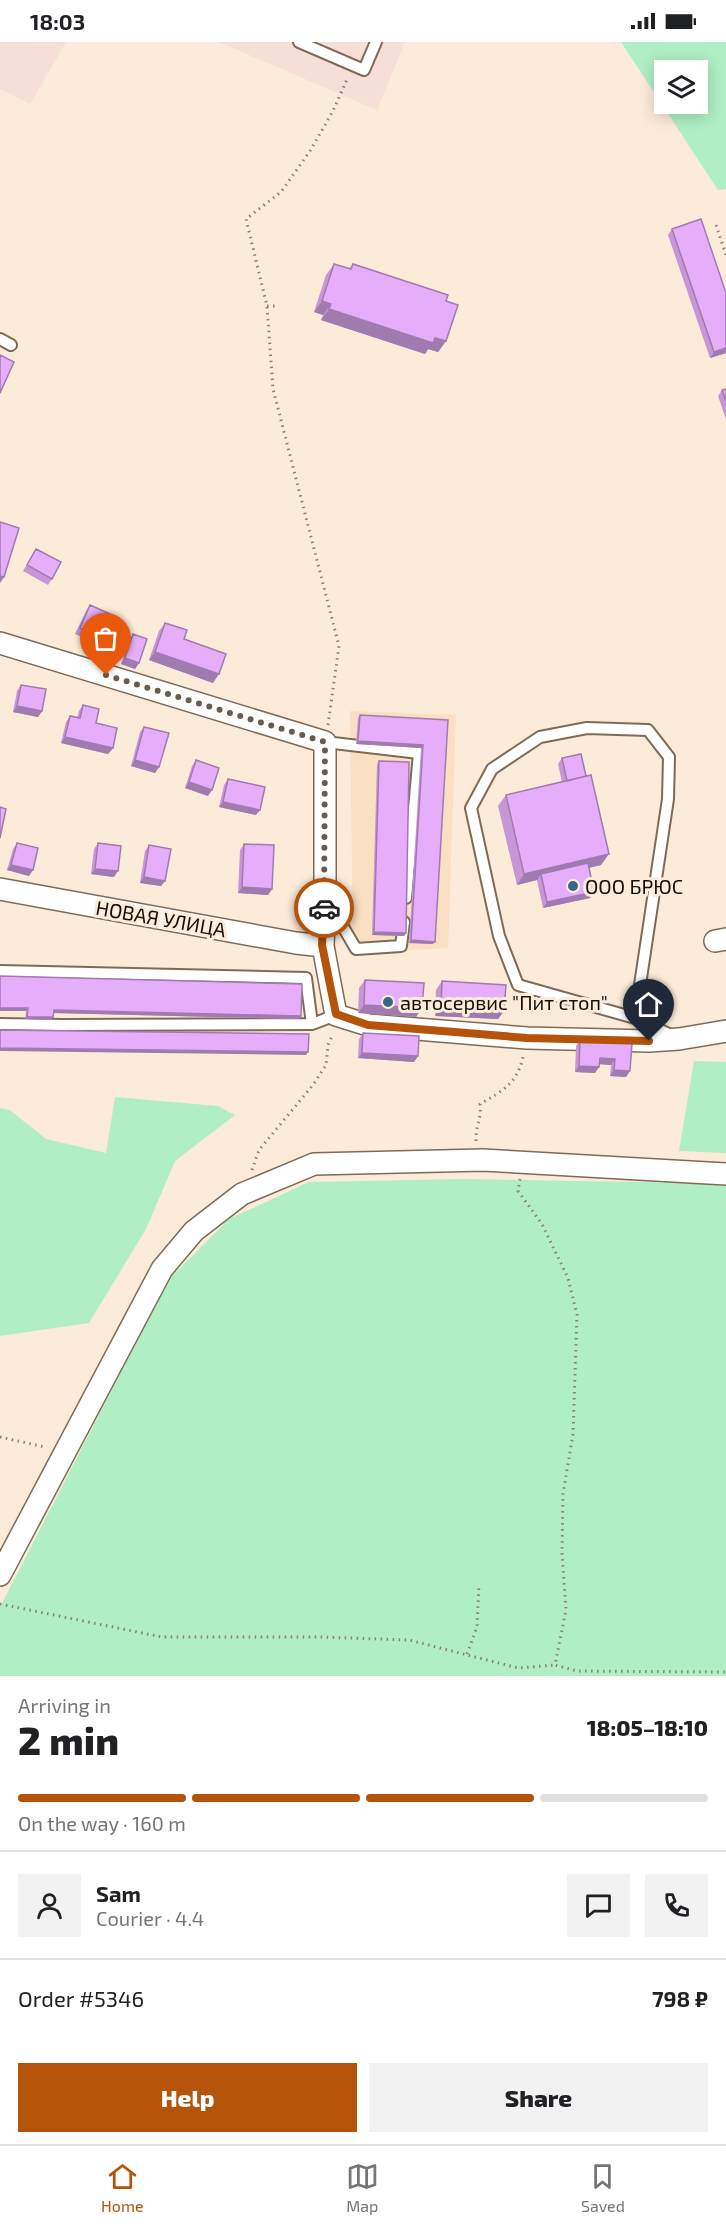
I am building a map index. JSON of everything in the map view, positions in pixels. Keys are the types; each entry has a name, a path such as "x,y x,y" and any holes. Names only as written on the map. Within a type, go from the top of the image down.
{"street":[{"path":"0,643 325,742 325,896 322,945 336,1014 368,1025 527,1038 649,1041 679,1039 726,1031"},
{"name":"НОВАЯ УЛИЦА","path":"0,889 296,943 322,945"},
{"path":"0,1575 162,1269 194,1231 242,1194 314,1164 483,1160 726,1174"}],"lane":[{"path":"299,42 364,70 375,42"},
{"path":"0,339 11,345"},
{"path":"635,1018 668,799 669,757 648,730 586,728 540,737 492,769 471,808 500,936 518,985 635,1018 679,1039"},
{"path":"325,742 419,753 401,946 356,949 325,896"},
{"path":"0,971 306,978 312,1024"},
{"path":"0,1024 312,1024 336,1014"}],"path":[{"path":"325,742 339,646 273,389 267,306 246,219 281,192 310,151 333,111 353,65"},
{"path":"716,225 726,255"},
{"path":"267,306 275,306"},
{"path":"242,1194 259,1150 313,1085 326,1065 328,1045 334,1031 336,1014"},
{"path":"483,1160 477,1149 476,1133 482,1114 480,1104 508,1088 521,1065 527,1038"},
{"path":"522,1162 518,1191 542,1224 568,1278 577,1315 573,1434 563,1494 562,1553 566,1610 555,1665"},
{"path":"0,1437 64,1452"},
{"path":"467,1654 477,1627 479,1584"},
{"path":"0,1604 162,1637 319,1637 409,1640 518,1668 555,1665 577,1671 726,1672"}],"shaded area":[{"path":"0,42 66,42 30,104 0,89"},
{"path":"219,42 405,42 377,110"},
{"path":"350,711 456,715 448,948 353,953"}],"green space":[{"path":"621,42 726,42 726,189 718,190 668,114 708,114 708,60 654,60 654,92"},
{"path":"694,1061 726,1062 726,1153 679,1151"},
{"path":"115,1097 218,1106 235,1115 175,1161 146,1229 89,1323 0,1336 0,1108 10,1110 46,1139 106,1153"},
{"path":"462,1179 692,1183 726,1186 726,1676 0,1676 0,1607 169,1279 229,1219 309,1182"}],"building":[{"path":"701,219 726,293 726,348 714,352 672,229"},
{"path":"334,264 351,269 353,264 448,295 446,301 458,305 446,341 435,338 433,343 329,309 331,304 322,301"},
{"path":"0,355 14,362 0,393"},
{"path":"726,389 726,401 722,390"},
{"path":"0,522 19,528 4,577 0,576"},
{"path":"36,549 61,562 52,579 27,565"},
{"path":"90,605 119,618 108,641 80,628"},
{"path":"165,623 187,630 184,639 226,654 219,674 155,652"},
{"path":"133,634 147,639 139,663 125,658"},
{"path":"21,685 46,689 42,711 17,706"},
{"path":"83,705 99,709 96,723 117,728 113,748 65,737 70,716 80,718"},
{"path":"360,715 448,720 435,942 411,940 423,745 358,741"},
{"path":"144,727 169,733 159,767 135,760"},
{"path":"581,754 586,776 567,781 562,758"},
{"path":"196,760 219,768 212,790 189,782"},
{"path":"379,761 409,762 406,933 374,932"},
{"path":"591,775 609,854 524,874 506,795"},
{"path":"228,779 265,787 260,810 223,802"},
{"path":"0,807 6,809 0,838"},
{"path":"17,843 38,848 33,870 11,865"},
{"path":"98,843 121,846 118,871 95,869"},
{"path":"244,844 274,845 272,889 242,887"},
{"path":"149,845 171,849 165,881 144,877"},
{"path":"588,863 594,892 547,902 541,874"},
{"path":"0,976 302,984 301,1016 54,1010 53,1017 27,1017 28,1008 0,1008"},
{"path":"365,980 424,983 422,1008 364,1005"},
{"path":"442,981 506,985 504,1011 441,1007"},
{"path":"0,1030 309,1034 308,1052 0,1048"},
{"path":"363,1033 419,1036 418,1056 362,1053"},
{"path":"580,1040 632,1043 630,1071 614,1070 615,1059 600,1058 599,1067 579,1066"}],"way so far":[{"path":"106,675 325,742 324,908"}],"place":[{"name":"ООО БРЮС","path":"573,886"},
{"name":"автосервис \"Пит стоп\"","path":"388,1002"}],"route":[{"path":"324,908 322,945 336,1014 368,1025 527,1038 649,1041"}]}
